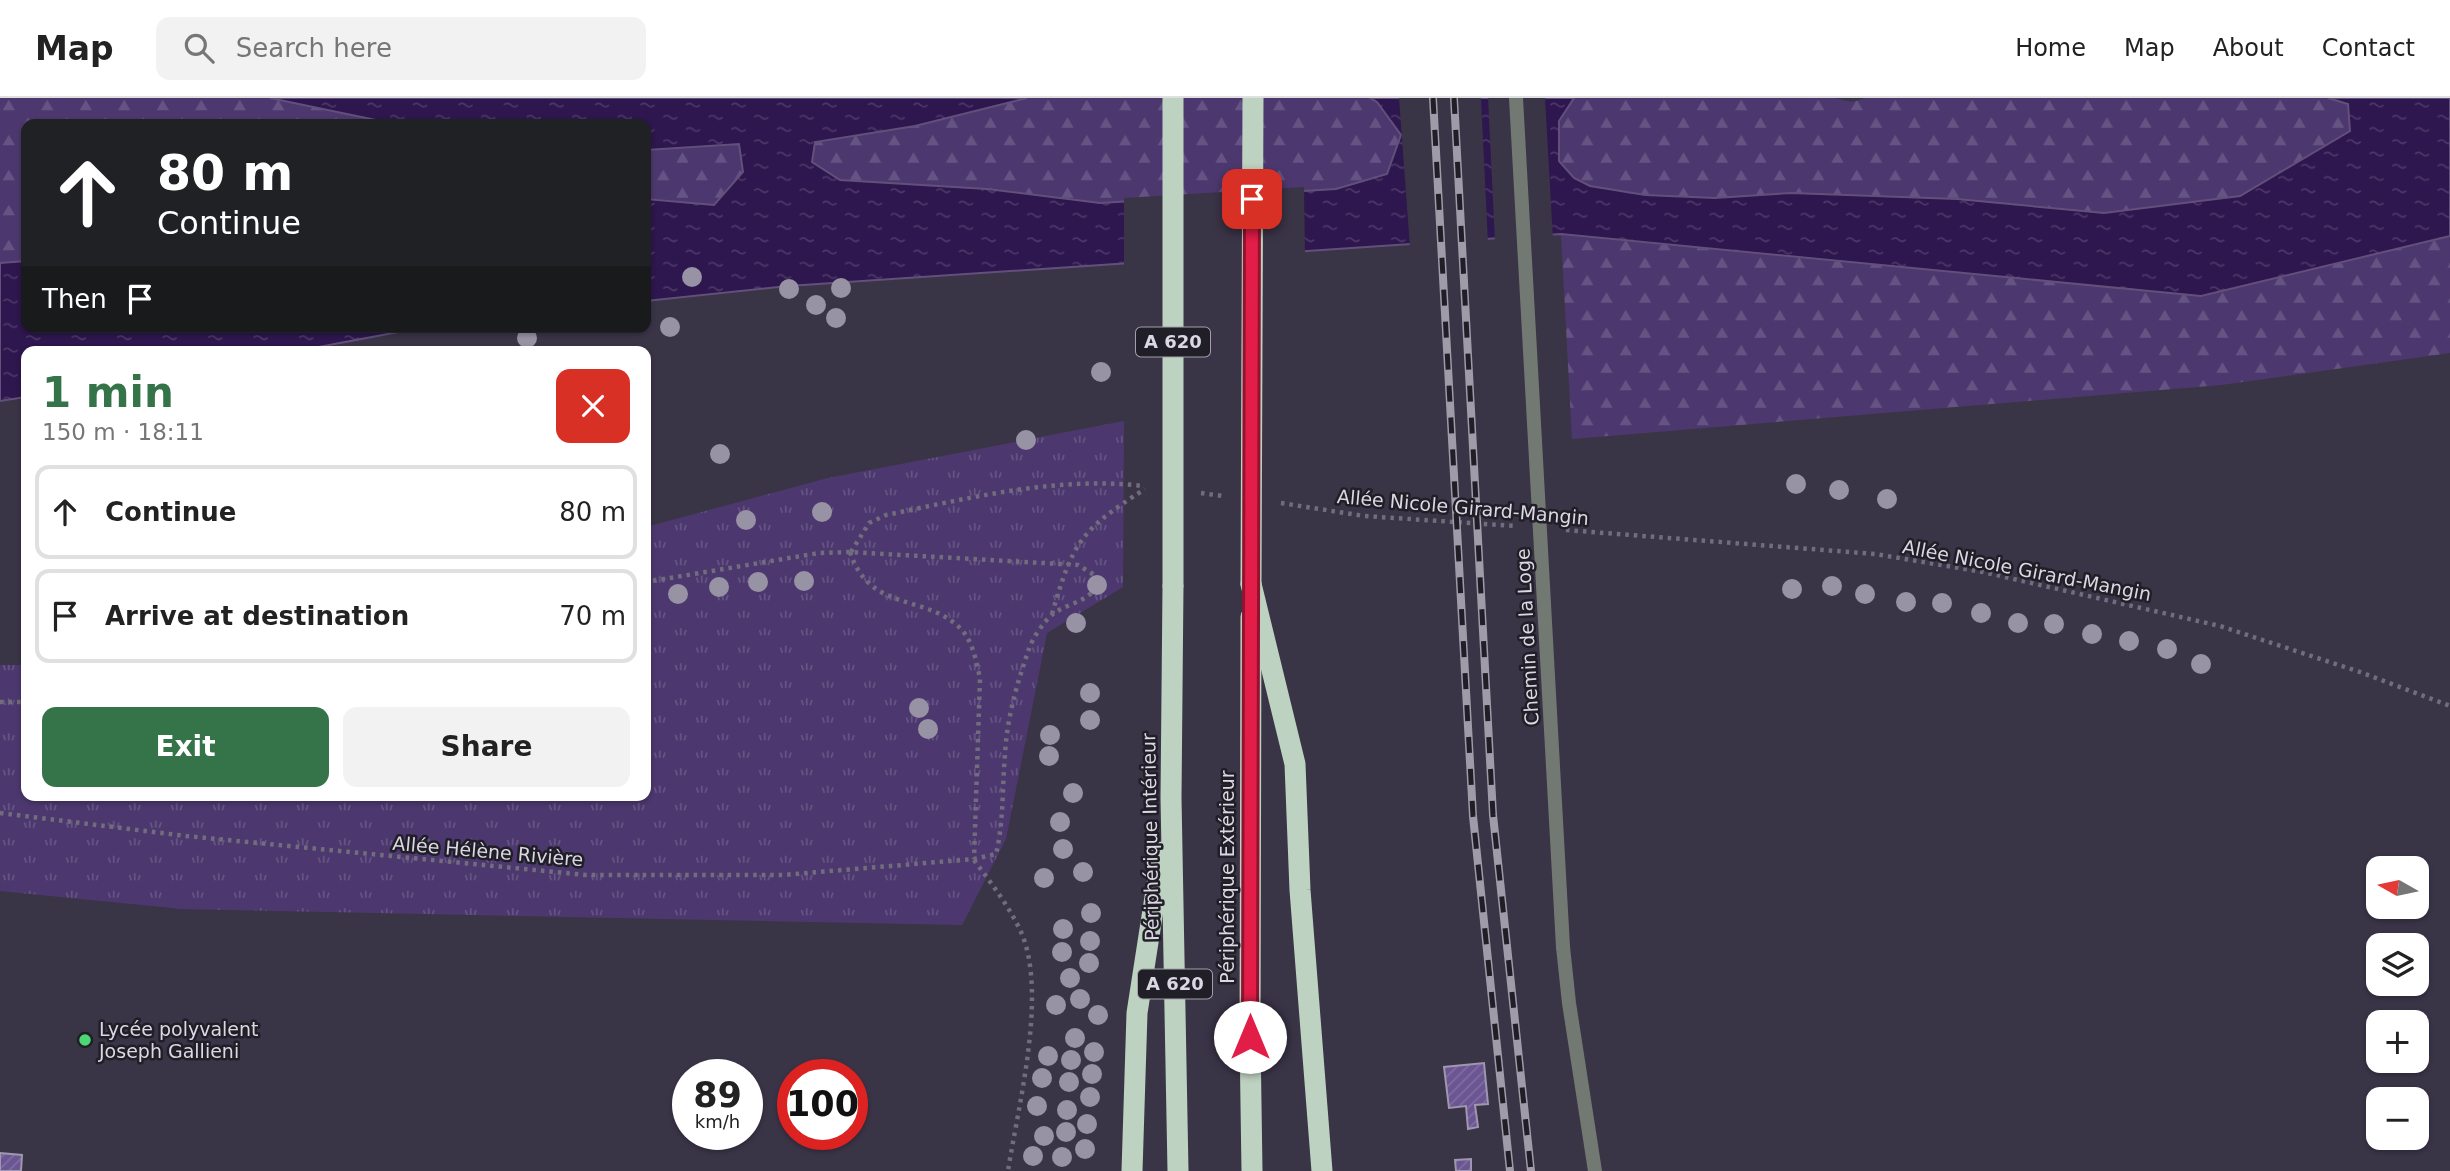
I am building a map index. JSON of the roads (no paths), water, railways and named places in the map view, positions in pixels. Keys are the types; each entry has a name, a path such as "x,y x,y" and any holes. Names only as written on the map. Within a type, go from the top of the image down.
{"highway":[{"name":"Périphérique Intérieur","path":"1173,98 1171,798 1178,1171"},
{"path":"1253,98 1251,584 1295,764 1300,890 1321,1171"},
{"name":"Périphérique Extérieur","path":"1251,584 1252,1171"},
{"path":"1132,1171 1138,1013 1171,798"}],"street":[{"name":"Chemin de la Loge","path":"1516,98 1563,947 1595,1171"}],"water":[{"path":"270,98 1027,98 915,126 815,142 812,162 840,180 987,189 1100,203 1336,189 1387,174 1401,135 1377,102 1370,98 1574,98 1559,121 1559,161 1574,178 1590,186 1645,195 1715,198 1791,193 1957,199 2104,213 2240,196 2350,131 2348,104 2328,98 2450,98 2450,236 2201,296 1561,234 788,286 651,300 651,199 714,205 743,172 739,144 651,150 651,119 371,119"},
{"path":"21,261 21,333 393,333 324,346 21,346 21,398 0,401 0,263"}],"railway":[{"path":"1433,98 1473,816 1510,1171"},
{"path":"1454,98 1493,815 1531,1171"}],"place":[{"name":"Lycée polyvalent Joseph Gallieni","path":"85,1040"}]}
